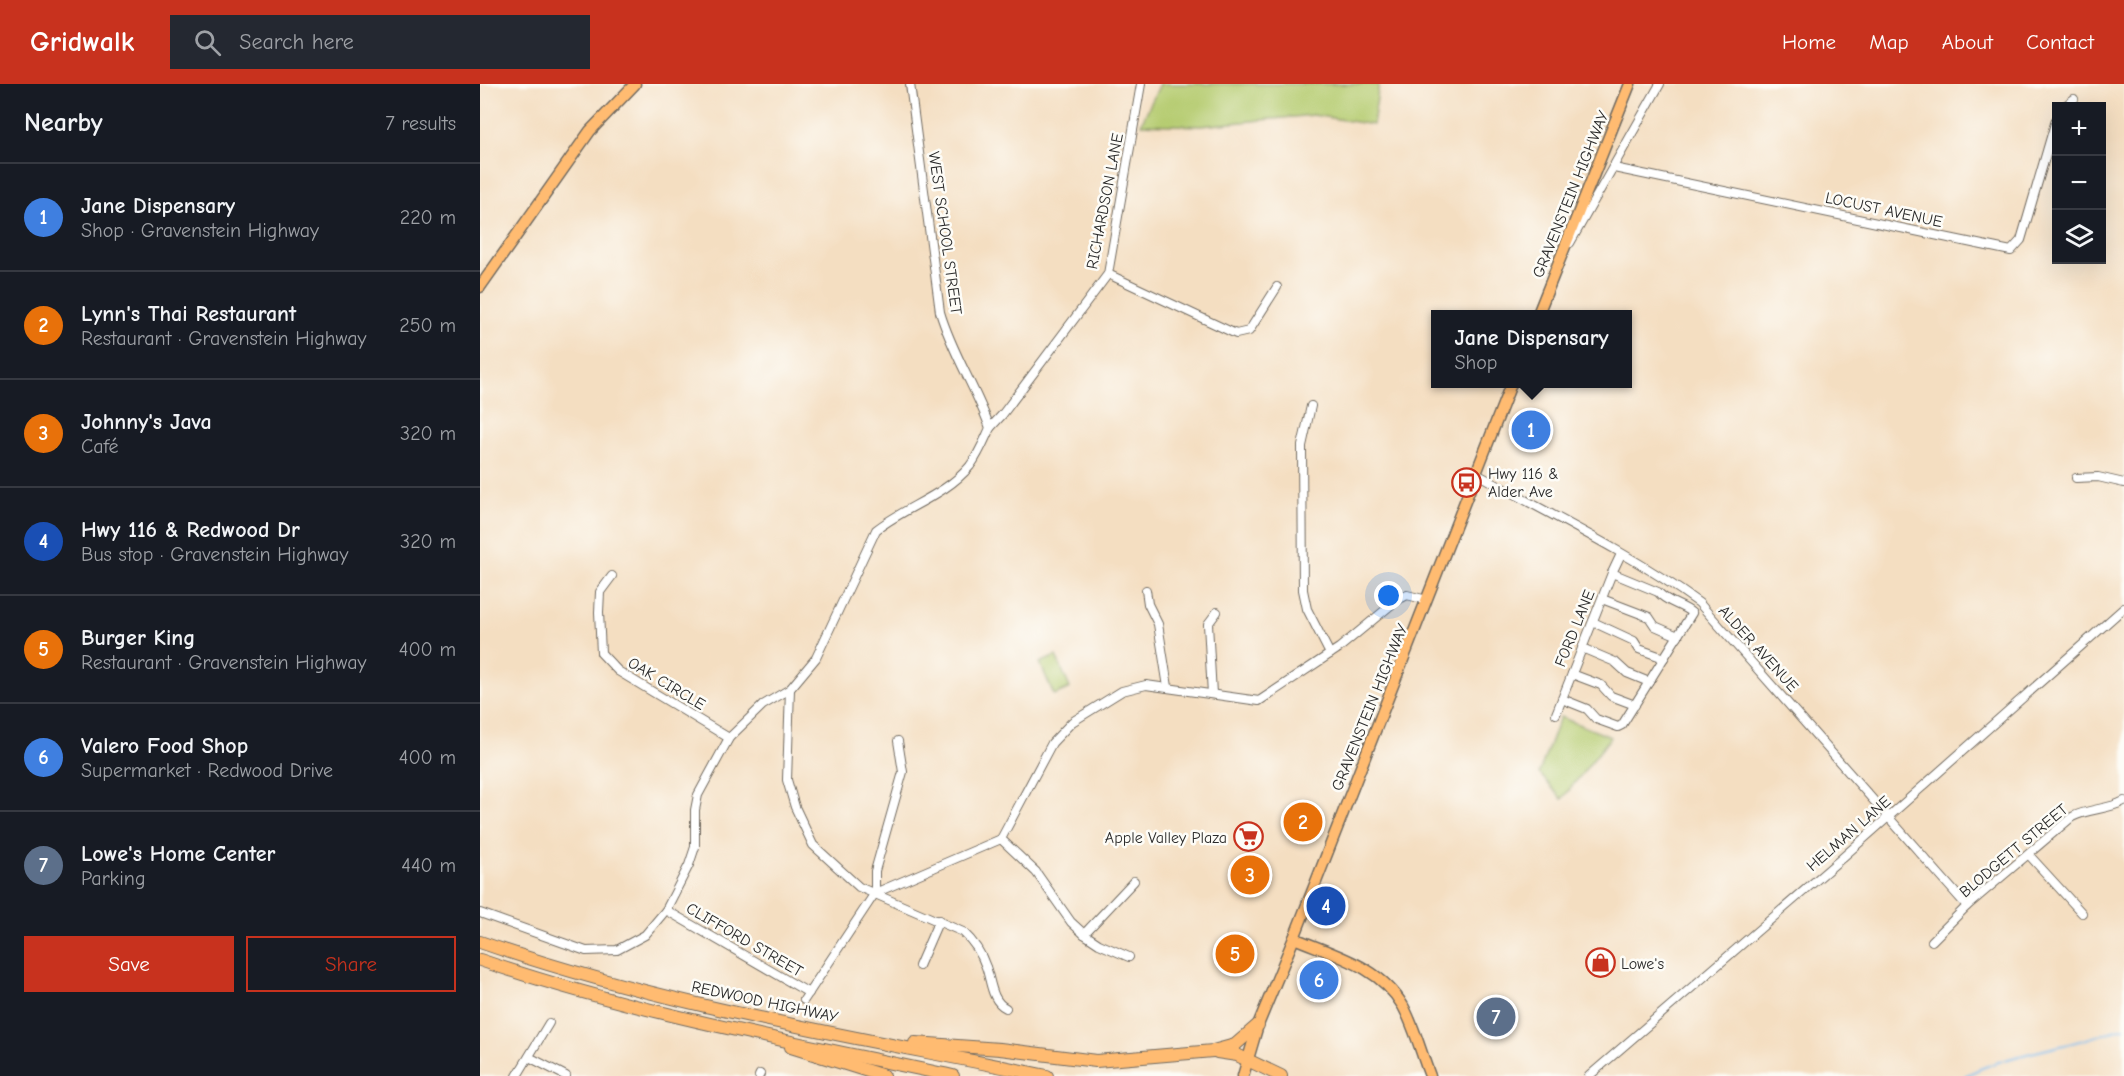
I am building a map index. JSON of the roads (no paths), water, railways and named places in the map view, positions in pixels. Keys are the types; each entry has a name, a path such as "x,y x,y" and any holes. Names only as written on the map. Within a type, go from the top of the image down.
{"highway":[{"name":"REDWOOD HIGHWAY","path":"480,942 617,984 706,1006 1047,1076"},
{"name":"REDWOOD HIGHWAY","path":"480,960 599,997 653,1011 953,1076"},
{"path":"866,1039 1000,1049 1096,1061 1213,1051 1235,1045 1258,1025"},
{"path":"774,1038 797,1050 884,1076"},
{"path":"1213,1051 1237,1055 1281,1076"}],"main road":[{"path":"480,287 590,131 635,84"},
{"name":"GRAVENSTEIN HIGHWAY","path":"1540,310 1630,84"},
{"name":"GRAVENSTEIN HIGHWAY","path":"1243,1076 1258,1025 1510,388"},
{"path":"1294,938 1352,961 1367,969 1387,986 1402,1006 1431,1076"}],"street":[{"name":"WEST SCHOOL STREET","path":"910,84 940,312 951,346 975,391 990,428"},
{"name":"RICHARDSON LANE","path":"990,428 1002,416 1108,274 1141,84"},
{"path":"1556,269 1660,84"},
{"path":"2070,102 2074,99"},
{"name":"LOCUST AVENUE","path":"1614,168 2011,251 2020,240 2052,133"},
{"path":"1108,274 1236,334 1250,331 1277,287"},
{"path":"1311,406 1302,446 1303,590 1307,609 1330,654"},
{"path":"480,913 586,951 617,950 645,935 666,910 689,865 696,847 695,810 698,795 729,738 763,705 790,689 816,658 876,530 952,482 968,468 978,454 990,428"},
{"name":"ALDER AVENUE","path":"1476,474 1621,554 1699,603 1967,906"},
{"path":"2076,478 2098,477 2124,483"},
{"name":"FORD LANE","path":"1556,714 1621,554"},
{"path":"1562,699 1587,709 1596,719 1618,727 1622,725 1692,613 1662,597 1658,592 1612,573"},
{"name":"OAK CIRCLE","path":"612,576 600,592 601,653 618,671 729,738"},
{"path":"1146,590 1148,604 1158,624 1168,687"},
{"path":"875,893 1001,839 1052,743 1072,722 1122,691 1146,685 1259,701 1330,654 1396,601 1407,595 1427,600"},
{"path":"1602,599 1649,617 1655,627 1678,636"},
{"name":"HELMAN LANE","path":"1589,1076 1888,817 2124,608"},
{"path":"1212,694 1208,624 1217,612"},
{"path":"1593,622 1635,641 1639,649 1664,658"},
{"path":"1582,648 1615,662 1627,673 1649,682"},
{"path":"1572,674 1601,685 1611,696 1635,705"},
{"path":"790,689 787,780 798,815 813,844 859,886 963,932 974,942 986,965 996,1000 1006,1008"},
{"path":"875,893 875,871 903,772 898,741"},
{"name":"BLODGETT STREET","path":"1932,941 1967,906 2079,814 2111,807 2124,801"},
{"path":"1001,839 1036,872 1071,922 1084,934 1099,944 1129,957"},
{"path":"2029,855 2082,913"},
{"path":"1084,934 1134,882"},
{"name":"CLIFFORD STREET","path":"666,910 806,996 875,893"},
{"path":"919,966 939,920"},
{"path":"517,1076 549,1023"},
{"path":"529,1057 566,1076"}],"waterway":[{"path":"1965,1076 2000,1062 2124,1028"}],"place":[{"name":"Jane Dispensary","path":"1531,430"},
{"name":"Hwy 116 & Alder Ave","path":"1467,482"},
{"name":"Lynn's Thai Restaurant","path":"1303,822"},
{"name":"Apple Valley Plaza","path":"1248,837"},
{"name":"Johnny's Java","path":"1250,875"},
{"name":"Hwy 116 & Redwood Dr","path":"1326,906"},
{"name":"Burger King","path":"1235,954"},
{"name":"Lowe's","path":"1600,963"},
{"name":"Valero Food Shop","path":"1319,980"},
{"name":"Lowe's Home Center","path":"1496,1017"}]}
